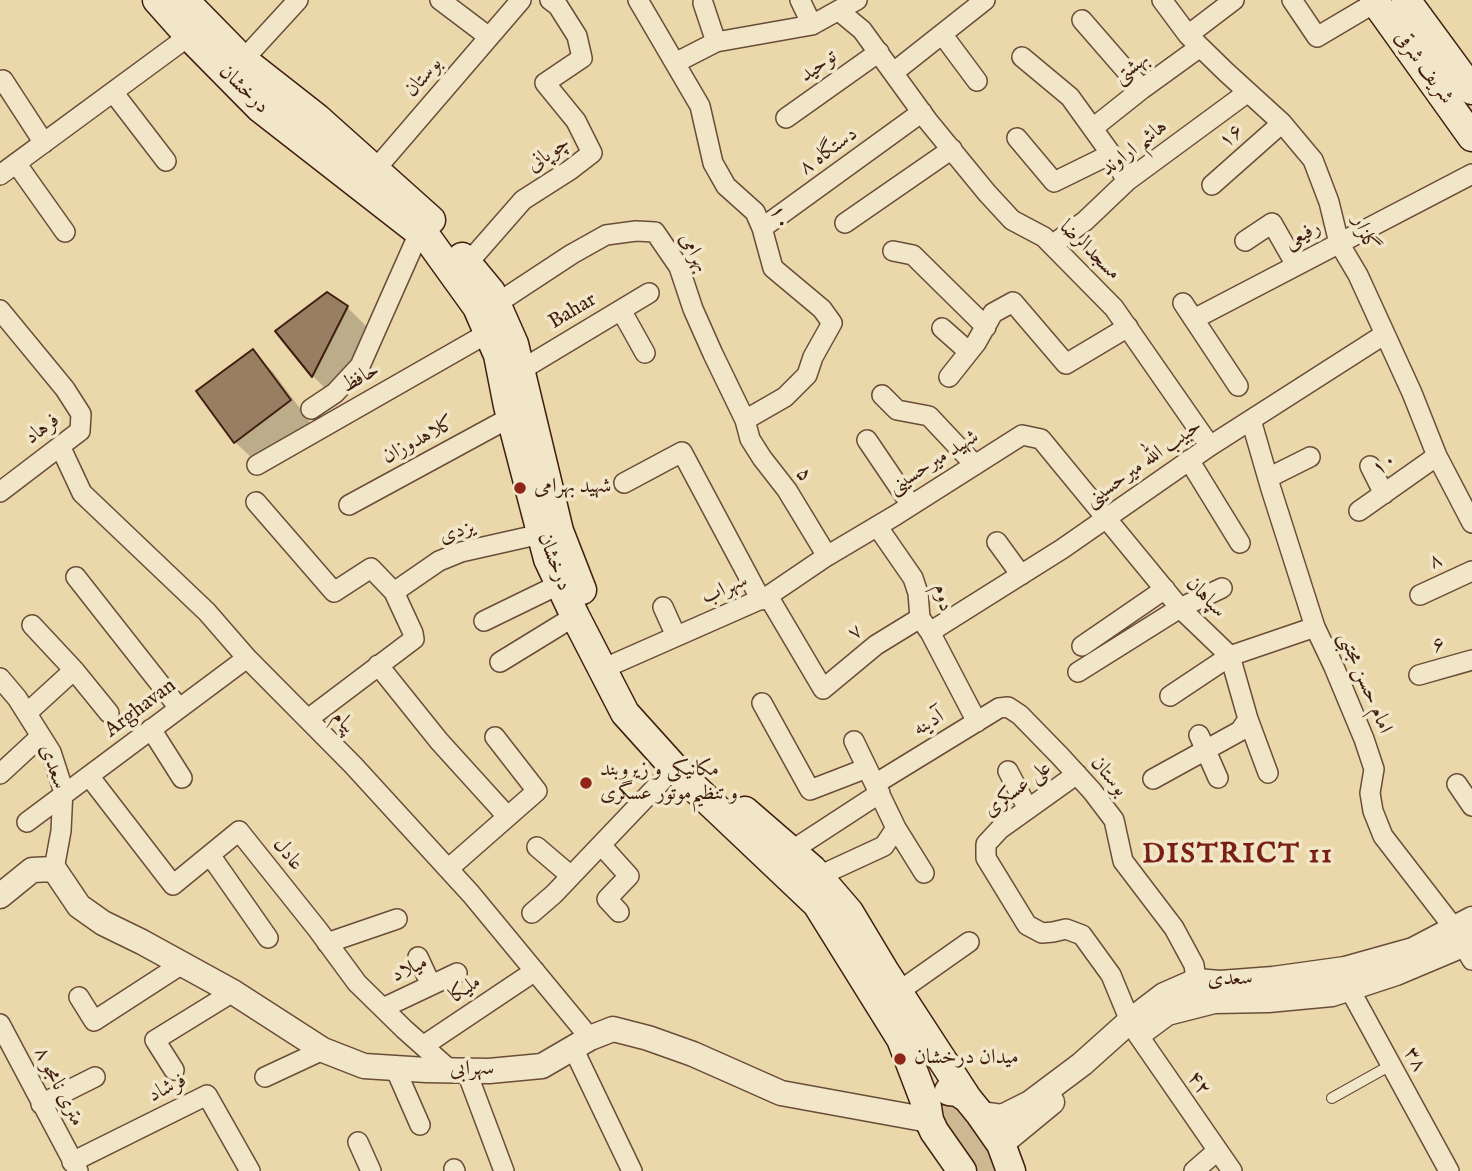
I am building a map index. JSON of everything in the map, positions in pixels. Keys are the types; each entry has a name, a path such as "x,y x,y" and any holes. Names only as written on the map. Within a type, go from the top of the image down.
{"main road":[{"name":"درخشان","path":"158,0 189,36 260,108 437,226 461,270 498,355 511,418 548,559 575,616 610,666 626,681 651,715 705,777 819,876 849,912 973,1106"},
{"name":"درخشان","path":"184,0 243,60 317,118 367,178 419,233 491,292 514,344 559,531 625,713 680,774 817,904 901,1039 928,1113"},
{"name":"شریف شرقی","path":"1375,1 1472,137"},
{"name":"شریف شرقی","path":"1411,2 1472,90"},
{"path":"962,1171 934,1131 928,1113 937,1096 951,1091 958,1092 973,1106 1001,1144 1011,1171"}],"street":[{"path":"243,60 298,0"},
{"path":"440,0 489,37"},
{"name":"بوستان","path":"367,178 521,0"},
{"name":"چوپانی","path":"461,270 523,200 592,153 576,121 545,83 582,58 577,36 558,6 550,0"},
{"name":"۱۰","path":"638,0 700,106 713,163 726,186 755,212 773,268 822,309 832,323 813,357 807,375 785,397 745,420"},
{"path":"800,0 812,25"},
{"path":"675,62 716,42 812,25 857,0"},
{"path":"894,72 985,0"},
{"name":"گلزار","path":"1162,0 1194,41 1282,123 1313,160 1329,202 1339,243 1358,275 1412,393 1437,456 1472,523"},
{"name":"بهشتی","path":"1093,128 1142,89 1234,0"},
{"path":"1292,0 1317,37 1375,1"},
{"path":"703,3 716,42"},
{"name":"مسجدالرضا","path":"839,11 863,30 951,149 1012,220 1045,237 1114,308 1210,446"},
{"path":"1082,20 1142,89"},
{"path":"942,34 977,81"},
{"path":"65,232 8,169 189,36"},
{"name":"توحید","path":"786,118 879,52"},
{"path":"1021,57 1070,97 1127,181"},
{"path":"3,80 44,143"},
{"path":"113,92 166,161"},
{"name":"هاشم اراوند","path":"1052,245 1085,221 1127,181 1248,92"},
{"name":"۸ دستگاه","path":"762,228 922,112"},
{"name":"۱۶","path":"1212,185 1282,123"},
{"path":"1017,138 1054,183 1111,154"},
{"path":"845,223 951,149"},
{"name":"رفیعی","path":"1238,386 1188,311 1296,265 1472,174"},
{"path":"1245,241 1272,223 1296,265"},
{"name":"بهرامی","path":"496,304 606,235 636,231 655,233 679,267 703,331 745,420"},
{"path":"311,410 335,393 360,366 419,233"},
{"path":"893,251 914,255 986,327"},
{"name":"Bahar","path":"521,370 649,293"},
{"path":"949,377 976,343 993,313 1013,302 1066,365 1128,327"},
{"name":"فرهاد","path":"0,310 65,389 81,414 80,431 0,492"},
{"path":"621,310 645,353"},
{"path":"942,328 969,352"},
{"name":"حافظ","path":"257,465 488,332"},
{"name":"حبیب الله میرحسینی","path":"925,625 1021,575 1210,446 1385,334"},
{"path":"882,395 898,410 929,416 975,465"},
{"name":"کلاهدوزان","path":"349,505 511,418"},
{"name":"امام حسن مجتبی","path":"1251,419 1315,627 1335,667 1374,769 1370,793 1373,811 1383,836 1467,939"},
{"name":"۵","path":"745,420 750,439 787,490 827,556"},
{"name":"شهید میرحسینی","path":"764,598 1022,435 1041,439 1106,519"},
{"path":"867,440 911,505"},
{"name":"پیام","path":"60,446 82,493 207,612 247,658 354,765 471,894 534,971 582,1043 632,1171"},
{"path":"624,483 682,452 764,598"},
{"name":"۱۰","path":"1359,511 1437,456"},
{"path":"1268,478 1310,457"},
{"path":"1189,460 1240,543"},
{"path":"1370,466 1384,494"},
{"path":"256,502 334,592 371,569 394,592 413,633 414,639 308,719"},
{"name":"سپاهان","path":"1106,519 1180,608 1230,656"},
{"name":"دوم","path":"877,526 913,578 925,625 977,722"},
{"name":"یزدی","path":"394,592 439,562 461,552 541,534"},
{"path":"997,542 1021,575"},
{"name":"۸","path":"1420,595 1472,570"},
{"path":"76,577 179,708"},
{"path":"484,621 560,584"},
{"path":"1078,673 1180,608 1222,588"},
{"path":"1082,646 1165,589"},
{"name":"سهراب","path":"610,666 764,598 823,690"},
{"path":"663,607 676,636"},
{"path":"500,662 575,616"},
{"path":"32,625 109,713"},
{"name":"۷","path":"823,690 876,645 925,625"},
{"path":"1170,696 1230,656 1315,627"},
{"path":"1230,656 1248,719 1268,773"},
{"name":"Arghavan","path":"27,822 247,658"},
{"name":"۶","path":"1419,675 1472,660"},
{"path":"378,665 439,741 507,816"},
{"path":"27,713 74,670"},
{"name":"سعدی","path":"0,678 17,698 51,752 63,789 61,831 54,869"},
{"path":"762,703 810,790 874,781"},
{"name":"بوستان","path":"1008,707 1020,715 1093,791 1114,820 1123,861 1174,928 1194,965 1198,993"},
{"name":"آدینه","path":"874,781 999,708 1008,707"},
{"path":"1153,779 1202,743 1240,731 1248,719"},
{"path":"151,729 182,778"},
{"path":"0,774 41,736"},
{"path":"447,869 537,791 495,737"},
{"path":"854,741 896,828 924,873"},
{"path":"1202,743 1218,778"},
{"path":"532,913 675,767"},
{"path":"1008,771 1028,809"},
{"name":"علی عسکری","path":"1077,774 1000,829 986,844 986,858 1027,925 1042,933 1066,929 1082,935 1111,975 1134,1028"},
{"name":"عادل","path":"89,776 173,885 239,831 357,983 423,1046 458,1070"},
{"path":"791,851 874,781"},
{"path":"1457,784 1472,806"},
{"path":"819,876 884,846 896,828"},
{"path":"601,845 629,876 607,899 619,912"},
{"path":"537,847 570,876"},
{"path":"210,855 268,938"},
{"path":"0,896 32,870 54,869"},
{"name":"سهرابی","path":"54,869 79,906 103,923 233,992 323,1050 363,1066 489,1071 542,1066 582,1043 613,1030 648,1038 693,1054 781,1093 928,1113"},
{"path":"327,943 397,919"},
{"name":"سعدی","path":"1001,1144 1116,1048 1164,995 1198,993 1220,982 1347,979 1413,950 1467,939"},
{"path":"898,992 969,942"},
{"path":"418,957 431,985"},
{"path":"79,997 94,1021 182,964"},
{"name":"ملیکا","path":"423,1046 534,971"},
{"name":"میلاد","path":"383,1008 457,973"},
{"name":"۳۸","path":"1347,979 1449,1171"},
{"path":"174,1070 155,1040 233,992"},
{"name":"۸ متری نامجو","path":"0,1024 75,1167"},
{"name":"سعدی","path":"973,1106 1002,1117 1030,1103 1134,1028"},
{"name":"۴۲","path":"1134,1028 1232,1171"},
{"path":"265,1077 323,1050"},
{"path":"395,1068 420,1125"},
{"path":"458,1070 504,1171"},
{"path":"41,1104 95,1077"},
{"name":"فرشاد","path":"75,1167 206,1095 250,1171"},
{"path":"358,1142 371,1171"},
{"path":"1194,1171 1217,1151"}],"lane":[{"path":"1332,1098 1391,1065"}],"shaded area":[{"path":"952,1099 995,1150 1000,1171 978,1171 937,1119 939,1107"}],"building":[{"path":"327,292 348,306 312,377 275,331"},
{"path":"253,349 291,400 234,443 196,391"}],"place":[{"name":"شهید بهرامی","path":"520,488"},
{"name":"مکانیکی و زیروبند و تنظیم‌موتور عسگری","path":"586,783"},
{"name":"میدان درخشان","path":"900,1059"}],"district":[{"name":"DISTRICT 11","path":"1238,856"}]}
